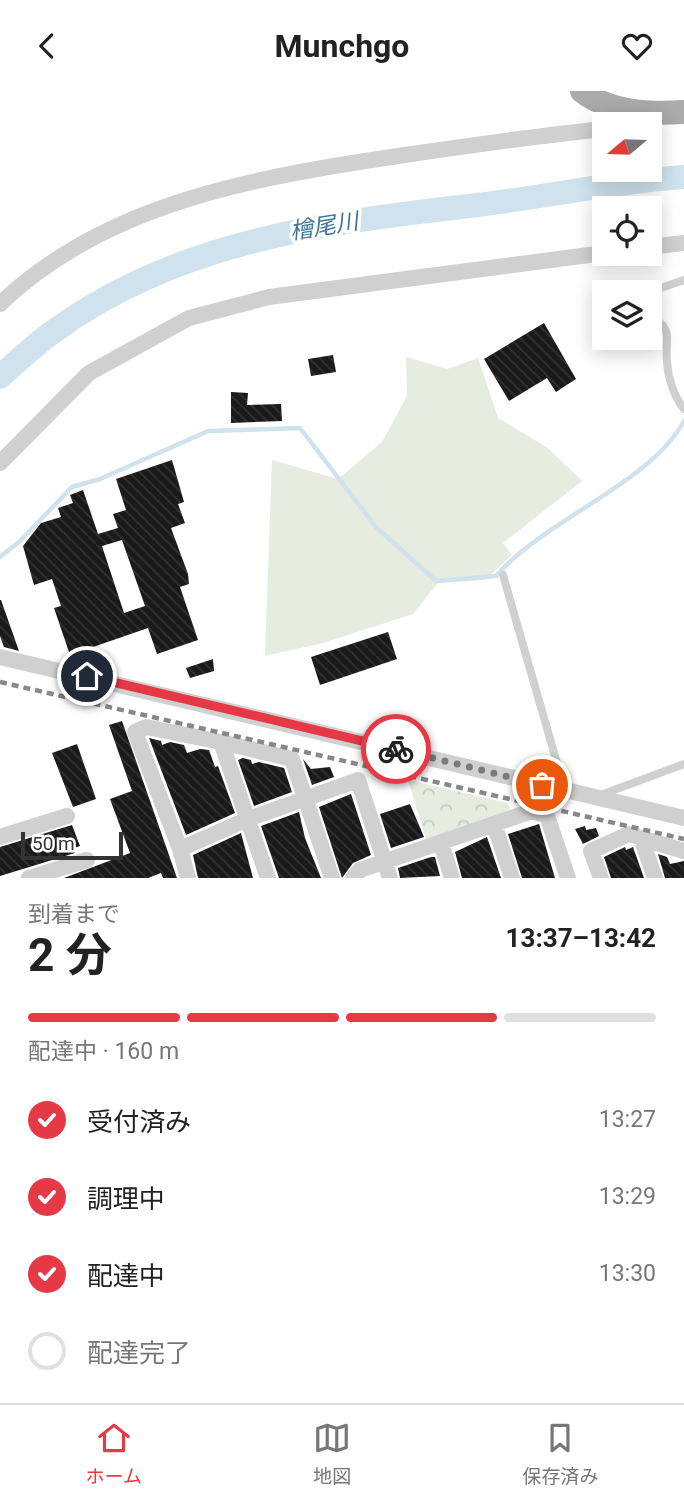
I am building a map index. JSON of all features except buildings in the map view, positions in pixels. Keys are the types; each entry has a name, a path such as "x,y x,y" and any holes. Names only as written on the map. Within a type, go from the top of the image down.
{"main road":[{"path":"582,91 616,112"},
{"path":"662,114 684,112"}],"street":[{"path":"0,304 23,281 104,231 173,203 207,193 318,168 592,130"},
{"path":"662,246 684,243"},
{"path":"0,463 89,373 189,318 269,297 592,255"},
{"path":"0,657 358,739 592,798 684,818"},
{"path":"188,878 180,849 135,732 146,727 292,759 332,878"},
{"path":"221,742 268,878"},
{"path":"180,849 248,819 358,780 387,871"},
{"path":"353,878 360,870 387,871 441,843 532,811 547,816 568,878"},
{"path":"0,837 43,830 67,816"},
{"path":"494,824 512,878"},
{"path":"601,878 591,851 629,834 684,851"},
{"path":"641,838 655,878"},
{"path":"441,843 452,878"},
{"path":"29,878 69,872 87,860"}],"lane":[{"path":"662,288 684,280"},
{"path":"662,323 669,337 666,362 676,399 684,409"},
{"path":"503,575 565,791"},
{"path":"592,798 684,764"}],"green space":[{"path":"406,357 447,369 478,358 498,418 548,448 582,481 503,543 512,555 485,580 438,583 413,614 323,643 265,656 272,460 338,479 382,442 407,396"},
{"path":"408,780 508,803 510,810 427,842"}],"waterway":[{"name":"檜尾川","path":"0,377 46,337 100,301 149,277 200,257 252,242 360,220 684,177"},
{"path":"0,557 20,541 72,487 100,479 208,431 300,428 376,527 436,581 496,576 541,537 647,464 668,443 684,421"}],"railway":[{"path":"0,682 684,839"}],"way so far":[{"path":"396,749 542,785"}],"route":[{"path":"87,676 396,749"}]}
